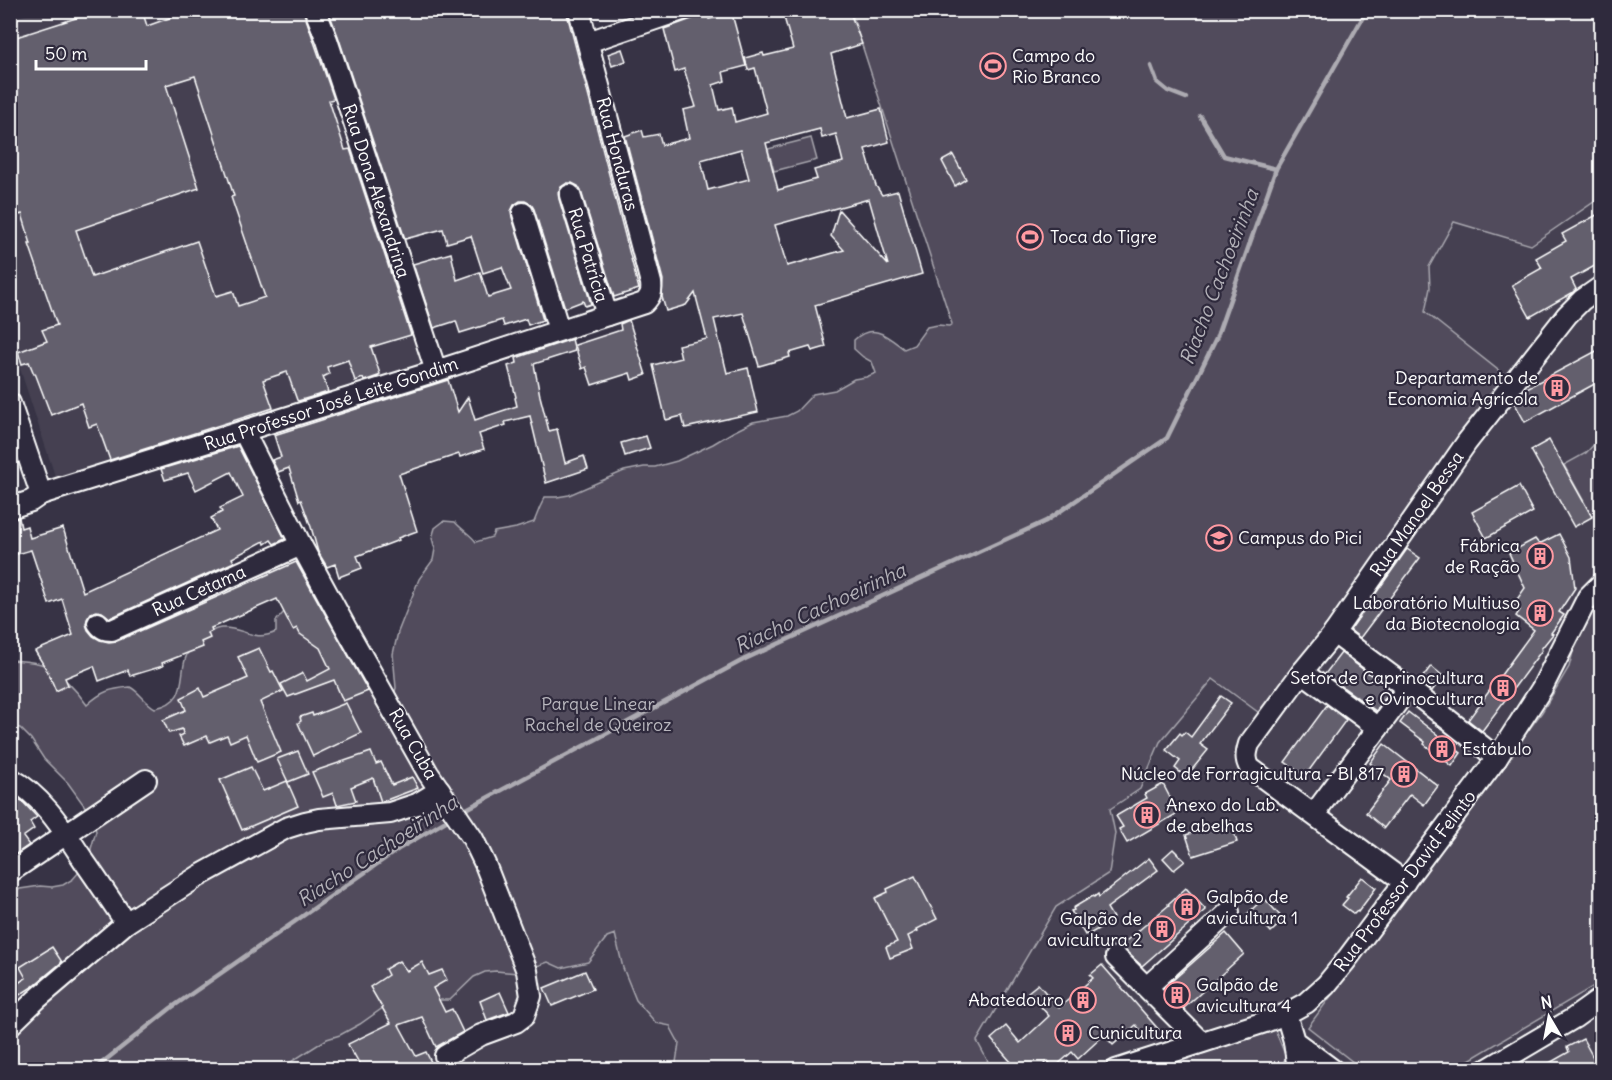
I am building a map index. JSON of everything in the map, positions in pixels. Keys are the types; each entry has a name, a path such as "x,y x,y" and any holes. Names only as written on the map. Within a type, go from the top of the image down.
{"street":[{"name":"Rua Dona Alexandrina","path":"315,10 327,40 436,371"},
{"name":"Rua Honduras","path":"579,10 651,283 650,297"},
{"path":"588,42 682,10"},
{"name":"Rua Patrícia","path":"570,195 607,315"},
{"path":"523,213 559,330"},
{"name":"Rua Manoel Bessa","path":"1314,814 1250,768 1246,760 1249,744 1334,633 1467,442 1567,315 1582,300 1602,286"},
{"name":"Rua Professor José Leite Gondim","path":"10,508 31,501 41,494 244,432 644,303 650,297"},
{"path":"10,403 41,494"},
{"name":"Rua Cuba","path":"244,432 346,628 428,773 467,830 485,864 527,971 531,996 524,1016 516,1022 481,1035 445,1056"},
{"name":"Rua Cetama","path":"98,623 102,628 112,630 301,545"},
{"name":"Rua Professor David Felinto","path":"1116,1070 1286,1014 1306,1003 1326,985 1497,758 1542,688 1597,593"},
{"path":"1334,633 1497,758"},
{"path":"1302,672 1378,728"},
{"path":"1405,882 1314,814 1408,688"},
{"path":"10,778 19,782 38,798 66,834 126,923"},
{"path":"10,872 146,780"},
{"path":"10,1025 126,923 199,876 286,828 319,819 390,813 442,794"},
{"path":"1147,987 1229,912"},
{"path":"1116,957 1202,1042"},
{"path":"1486,1070 1574,1018 1602,998"},
{"path":"1286,1014 1294,1041 1298,1070"},
{"path":"1294,1041 1334,1070"}],"shaded area":[{"path":"39,10 301,11 425,366 56,479 11,341 10,20"},
{"name":"Campus do Pici","path":"1601,11 1601,1069 205,1070"}],"green space":[{"name":"Parque Linear Rachel de Queiroz","path":"851,11 1601,11 1601,197 1531,245 1454,222 1429,267 1430,288 1425,312 1508,378 1262,715 1213,679 1160,742 1140,789 1110,809 1115,833 1109,873 1056,907 977,1041 992,1069 675,1069 679,1043 671,1026 656,1023 636,1000 623,968 615,934 607,937 588,962 561,968 548,962 518,973 485,972 474,977 450,1000 439,1000 430,995 397,998 360,1024 327,1039 280,1069 11,1069 10,897 20,889 63,885 73,879 87,863 96,831 91,815 68,783 44,759 31,739 20,728 11,727 11,660 36,663 50,668 68,682 87,705 107,692 130,687 155,708 175,698 187,654 193,645 213,630 228,628 254,635 268,635 276,632 276,621 284,612 317,606 321,590 393,698 396,688 393,654 398,632 419,579 433,560 435,549 432,538 435,528 444,521 455,522 476,542 492,537 494,532 534,522 545,497 569,495 624,471 655,467 677,461 753,422 787,416 797,411 813,394 835,390 854,379 876,373 872,362 854,349 854,340 867,332 880,333 904,349 914,345 927,327 952,324"},
{"path":"811,138 817,160 774,171 768,149"},
{"path":"1601,437 1601,511 1592,516 1564,465 1586,453"},
{"path":"1590,610 1601,610 1601,980 1454,1069 1362,1069 1308,1027 1542,712 1569,667 1580,625"},
{"path":"1274,1027 1286,1057 1280,1069 1140,1070"}],"building":[{"path":"101,10 142,10 147,26 175,16 173,10 303,10 334,99 329,100 345,150 350,149 411,335 371,347 380,374 364,381 363,378 355,381 348,360 327,367 329,374 323,377 328,392 298,401 287,372 263,380 273,408 110,460 97,424 89,427 81,403 51,415 35,373 29,362 22,364 18,352 47,341 42,330 57,325 29,244 31,244 22,214 16,216 10,199 10,39","holes":["195,76 234,196 231,197 265,297 238,306 233,291 216,296 197,241 92,277 76,230 199,188 166,85"]},
{"path":"328,10 566,10 639,289 614,297 581,191 578,186 567,183 558,193 559,199 591,304 585,306 583,301 565,308 534,209 531,204 520,201 511,211 512,217 543,320 528,325 526,319 504,326 502,320 460,333 456,321 434,328 413,264 451,253 457,280 480,272 488,297 511,290 502,267 483,273 471,236 447,243 443,229 405,239"},
{"path":"782,10 800,10 801,16 819,10 849,10 862,44 831,54 847,118 881,109 889,142 865,149 876,186 882,195 898,191 922,274 815,305 826,347 812,351 810,347 789,353 790,357 759,366 743,313 714,319 727,373 748,368 758,412 685,428 682,416 666,420 653,365 681,358 678,345 707,339 695,293 686,305 666,311 662,297 663,280 625,136 642,130 644,137 659,134 662,145 689,138 683,110 696,107 684,69 675,72 664,29 708,13 709,19 732,14 746,66 723,72 725,81 713,85 719,110 732,107 735,122 767,113 755,68 748,70 745,58 793,49","holes":["820,129 822,138 836,134 843,162 814,170 817,179 778,190 766,143","741,149 749,179 708,190 701,160","869,199 888,265 839,210 831,236 844,250 787,266 775,225"]},
{"path":"622,49 626,61 612,66 608,54"},
{"path":"953,155 966,179 955,186 942,161"},
{"path":"1602,212 1602,262 1571,279 1576,289 1572,293 1530,317 1512,285 1542,268 1536,258 1566,241 1562,234"},
{"path":"629,320 646,375 632,380 630,373 592,385 586,367 582,369 575,345 621,330 620,324"},
{"path":"572,339 575,351 534,364 549,431 557,429 565,463 584,456 588,469 546,483 530,416 505,422 506,425 479,434 484,449 460,457 459,454 399,474 417,531 357,556 362,568 339,577 335,564 327,567 318,552 289,468 278,472 272,460 281,457 274,435 448,380 458,412 468,397 475,420 517,406 508,366 517,363 516,358"},
{"name":"Departamento de Economia Agrícola","path":"1602,348 1602,380 1525,422 1514,402 1523,390"},
{"path":"646,436 650,448 625,456 621,443"},
{"path":"1549,440 1592,517 1574,527 1531,450"},
{"path":"238,446 285,539 274,544 271,540 265,544 264,541 232,558 234,562 110,618 102,612 91,613 86,624 88,630 100,640 117,641 296,562 368,691 343,701 334,680 288,697 281,684 303,673 307,681 330,669 320,648 300,634 297,628 293,630 277,599 211,628 212,631 208,633 210,638 201,642 203,647 162,663 163,666 130,676 128,670 99,681 94,666 65,678 68,685 56,691 35,651 73,635 62,599 49,604 31,550 10,556 10,520 19,518 21,528 27,526 30,538 63,528 83,592 217,530 211,518 222,512 220,508 243,497 231,472 196,490 188,473 165,480 161,469"},
{"path":"1519,486 1533,512 1486,538 1472,512"},
{"path":"1559,534 1571,557 1575,588 1559,612 1564,615 1551,633 1553,634 1482,731 1468,720 1534,630 1516,616 1520,610 1513,605 1525,588 1509,553 1535,539 1539,544"},
{"path":"1407,549 1420,558 1360,638 1350,630"},
{"path":"259,648 283,691 260,702 281,752 257,762 246,735 230,742 227,735 210,742 207,736 184,746 179,736 183,734 182,729 169,733 163,720 186,710 181,698 200,688 204,697 248,678 238,657"},
{"path":"1341,653 1391,690 1376,711 1325,674"},
{"path":"1431,666 1443,676 1432,691 1419,682"},
{"path":"1221,696 1231,703 1200,744 1208,750 1186,777 1175,768 1180,761 1166,750 1180,733 1182,735 1185,732 1191,737"},
{"path":"346,703 361,733 313,756 298,723 301,721 300,717 312,713 313,716"},
{"path":"1327,705 1346,720 1305,776 1285,762"},
{"path":"1408,712 1461,753 1452,766 1400,723"},
{"name":"Núcleo de Forragicultura - Bl 817","path":"1384,744 1438,786 1424,805 1410,794 1384,828 1366,813 1391,780 1370,763"},
{"path":"298,751 308,774 288,782 277,759"},
{"path":"371,752 376,764 381,762 392,785 412,777 418,788 381,802 373,778 351,787 356,801 337,805 333,793 323,797 312,772"},
{"path":"251,767 263,791 287,781 298,806 242,830 220,780"},
{"name":"Anexo do Lab. de abelhas","path":"1163,784 1178,813 1127,843 1119,829 1123,827 1116,816 1147,798 1145,794"},
{"path":"21,800 37,817 30,822 34,829 23,837 29,845 13,856 10,852 10,820 13,824 17,820 10,809"},
{"path":"1230,820 1237,842 1193,856 1186,835"},
{"path":"1173,849 1185,861 1174,870 1163,858"},
{"path":"1149,858 1158,870 1107,908 1113,918 1109,920 1110,922 1085,935 1071,911 1074,910 1073,908 1093,896 1098,894 1099,897"},
{"path":"915,876 937,919 908,936 913,949 890,958 886,947 897,942 875,898 888,892 887,889"},
{"path":"1362,877 1376,888 1354,914 1342,905"},
{"path":"1186,888 1206,910 1142,966 1120,946"},
{"path":"1264,898 1284,920 1271,932 1261,921 1257,925 1247,914"},
{"path":"1226,933 1244,954 1184,1008 1164,988"},
{"path":"52,947 62,962 18,996 12,987 26,978 20,967"},
{"path":"399,961 407,971 422,962 429,975 442,970 447,980 433,988 445,1012 452,1009 463,1032 436,1047 422,1017 399,1025 416,1056 426,1052 435,1070 363,1070 348,1044 391,1023 370,987 388,975 385,969"},
{"path":"1102,965 1159,1030 1148,1039 1136,1025 1113,1045 1104,1035 1078,1059 1072,1052 1054,1068 1048,1061 1039,1070 1018,1070 991,1039 1006,1026 1020,1043 1049,1016 1028,992 1038,984 1059,1008 1093,978 1090,975"},
{"path":"585,971 593,989 552,1006 544,988"},
{"path":"500,992 509,1012 487,1020 480,1001"},
{"path":"1583,1039 1600,1070 1537,1070 1569,1052 1567,1047"}],"waterway":[{"name":"Riacho Cachoeirinha","path":"461,812 745,659 1046,521 1167,438 1216,339 1276,169 1367,10"},
{"path":"1151,66 1157,82 1168,91 1186,98"},
{"path":"1200,116 1224,156 1276,169"},
{"name":"Riacho Cachoeirinha","path":"93,1070 171,1008 400,848 451,818"}],"place":[{"name":"Campo do Rio Branco","path":"993,66"},
{"name":"Toca do Tigre","path":"1030,237"},
{"name":"Departamento de Economia Agrícola","path":"1557,388"},
{"name":"Campus do Pici","path":"1219,538"},
{"name":"Fábrica de Ração","path":"1540,556"},
{"name":"Laboratório Multiuso da Biotecnologia","path":"1540,613"},
{"name":"Setor de Caprinocultura e Ovinocultura","path":"1503,688"},
{"name":"Estábulo","path":"1442,749"},
{"name":"Núcleo de Forragicultura - Bl 817","path":"1404,774"},
{"name":"Anexo do Lab. de abelhas","path":"1147,815"},
{"name":"Galpão de avicultura 1","path":"1187,907"},
{"name":"Galpão de avicultura 2","path":"1162,929"},
{"name":"Galpão de avicultura 4","path":"1177,995"},
{"name":"Abatedouro","path":"1083,1000"},
{"name":"Cunicultura","path":"1068,1033"}]}
